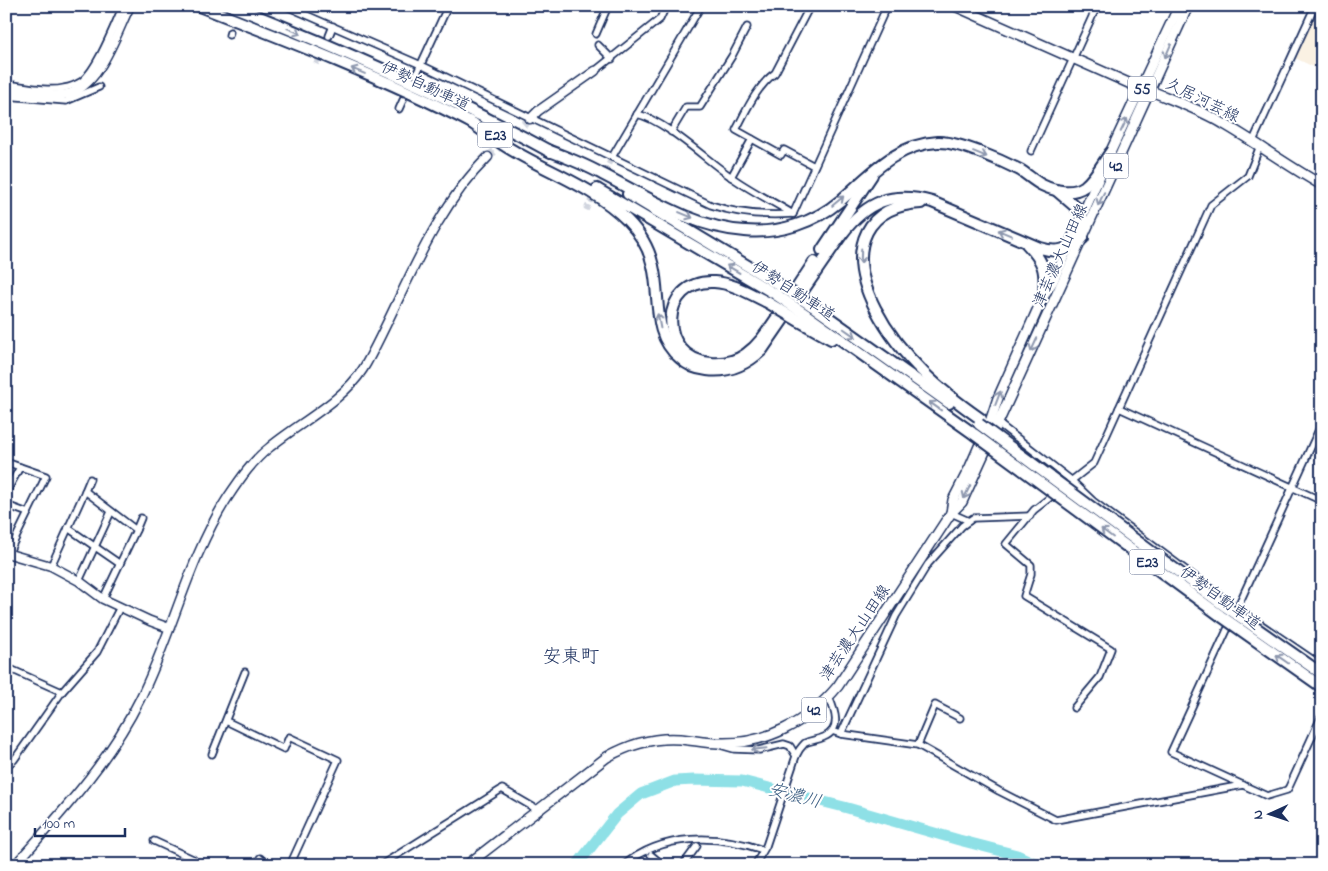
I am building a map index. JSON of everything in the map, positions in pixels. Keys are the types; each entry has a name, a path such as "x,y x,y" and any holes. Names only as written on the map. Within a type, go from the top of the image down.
{"highway":[{"name":"伊勢自動車道","path":"199,6 356,70 469,122 622,203 778,290"},
{"name":"伊勢自動車道","path":"232,6 419,86 616,187 778,290 805,313 974,434 1206,605 1322,686"},
{"path":"469,122 507,148 585,188 614,208 632,225 646,246 653,264 658,319 665,340 672,351 681,359 702,370 724,371 738,368 762,350 842,234 865,209 883,200 910,197 932,202 1025,242 1049,250 1059,251 1068,248 1083,238 1082,217 1077,208 1056,190"},
{"path":"547,150 576,161 683,215 724,228 747,232 778,230 810,220 826,212 890,158 910,148 930,143 948,142 957,144 1020,171 1042,185 1056,190 1074,191 1086,186 1110,153"},
{"path":"805,313 767,302 727,284 705,283 691,287 678,298 673,308 670,322 672,335 678,345 687,354 706,363 730,362 752,349 779,315 864,188 876,168"},
{"path":"932,202 912,203 895,207 886,211 875,220 868,230 862,245 862,273 874,305 901,347 923,373 980,421"},
{"path":"1025,242 1044,267 1046,276 1044,295"},
{"name":"伊勢自動車道","path":"805,313 980,421 1080,500 1226,608 1322,674"}],"main road":[{"name":"久居河芸線","path":"955,6 1073,59 1208,115 1290,167 1321,184"},
{"name":"津芸濃大山田線","path":"467,865 607,757 627,746 669,739 716,744 745,742 773,734 802,718 828,697 892,613 951,513 962,502 1083,238 1146,90 1179,6"},
{"name":"津芸濃大山田線","path":"951,513 953,500 991,420 998,398 1110,153 1146,90 1188,6"}],"street":[{"path":"6,84 64,89 82,81 95,63 123,6"},
{"path":"6,90 61,95 78,90 86,85 100,68 130,6"},
{"path":"286,6 421,65 722,209 758,215 793,214"},
{"path":"416,75 448,6"},
{"path":"596,34 608,6"},
{"path":"530,118 612,59 660,19 666,6"},
{"path":"612,157 702,6"},
{"path":"810,6 775,73 766,80 752,100 736,130 781,155 784,150 814,166"},
{"path":"793,214 887,6"},
{"path":"1031,151 1097,6"},
{"path":"1074,708 1100,677 1111,649 1024,596 1031,574 1031,565 1006,544 1046,500 1094,463 1211,205 1248,176 1256,144 1315,6"},
{"path":"329,36 334,26"},
{"path":"671,132 686,107 700,107 732,56 747,27"},
{"path":"598,46 612,59"},
{"path":"6,96 66,101 99,88"},
{"path":"399,108 403,100"},
{"path":"637,114 644,116 671,132 731,177 793,214"},
{"path":"731,177 752,139"},
{"path":"15,865 97,770 128,722 147,684 205,538 229,496 256,459 338,396 363,370 441,216 465,183 488,157"},
{"path":"1119,408 1322,500"},
{"path":"1322,423 1171,752 1267,796 1287,790 1322,715"},
{"path":"999,424 1072,480 1093,501 1237,608 1322,666"},
{"path":"6,462 46,476 7,556 51,566 103,599 169,628"},
{"path":"6,493 20,467"},
{"path":"51,566 90,480"},
{"path":"85,491 136,530"},
{"path":"6,505 28,513"},
{"path":"79,582 111,512"},
{"path":"951,513 968,521"},
{"path":"841,734 892,613 928,564 962,526 973,518 1030,516"},
{"path":"103,599 141,518"},
{"path":"68,528 120,564"},
{"path":"6,766 14,760 62,692 97,652 120,607"},
{"path":"6,667 62,692"},
{"path":"212,754 245,672"},
{"path":"828,697 836,714 836,720 831,732"},
{"path":"918,745 934,705 960,718"},
{"path":"226,721 284,748 289,737 338,760 290,865"},
{"path":"755,865 764,848 796,756 805,744 831,732 918,745 999,791 1056,820 1243,785"},
{"path":"716,744 727,748 753,750 784,744 790,746 796,756"},
{"path":"381,865 502,789 538,810"},
{"path":"624,865 638,854 650,848 696,839 714,839 764,848"},
{"path":"154,841 193,858 190,865"},
{"path":"683,865 697,846"},
{"path":"651,855 663,865"},
{"path":"260,858 268,865"}],"shaded area":[{"path":"1319,6 1322,6 1322,71 1295,58"}],"waterway":[{"name":"安濃川","path":"577,865 617,814 641,794 675,781 694,780 742,781 1017,855 1039,865"},
{"name":"安濃川","path":"1317,865 1322,863"}],"tunnel":[{"path":"230,32 239,6"},
{"path":"316,64 329,36"},
{"path":"488,157 530,119"},
{"path":"586,210 612,157"}],"district":[{"name":"安東町","path":"571,655"}]}
